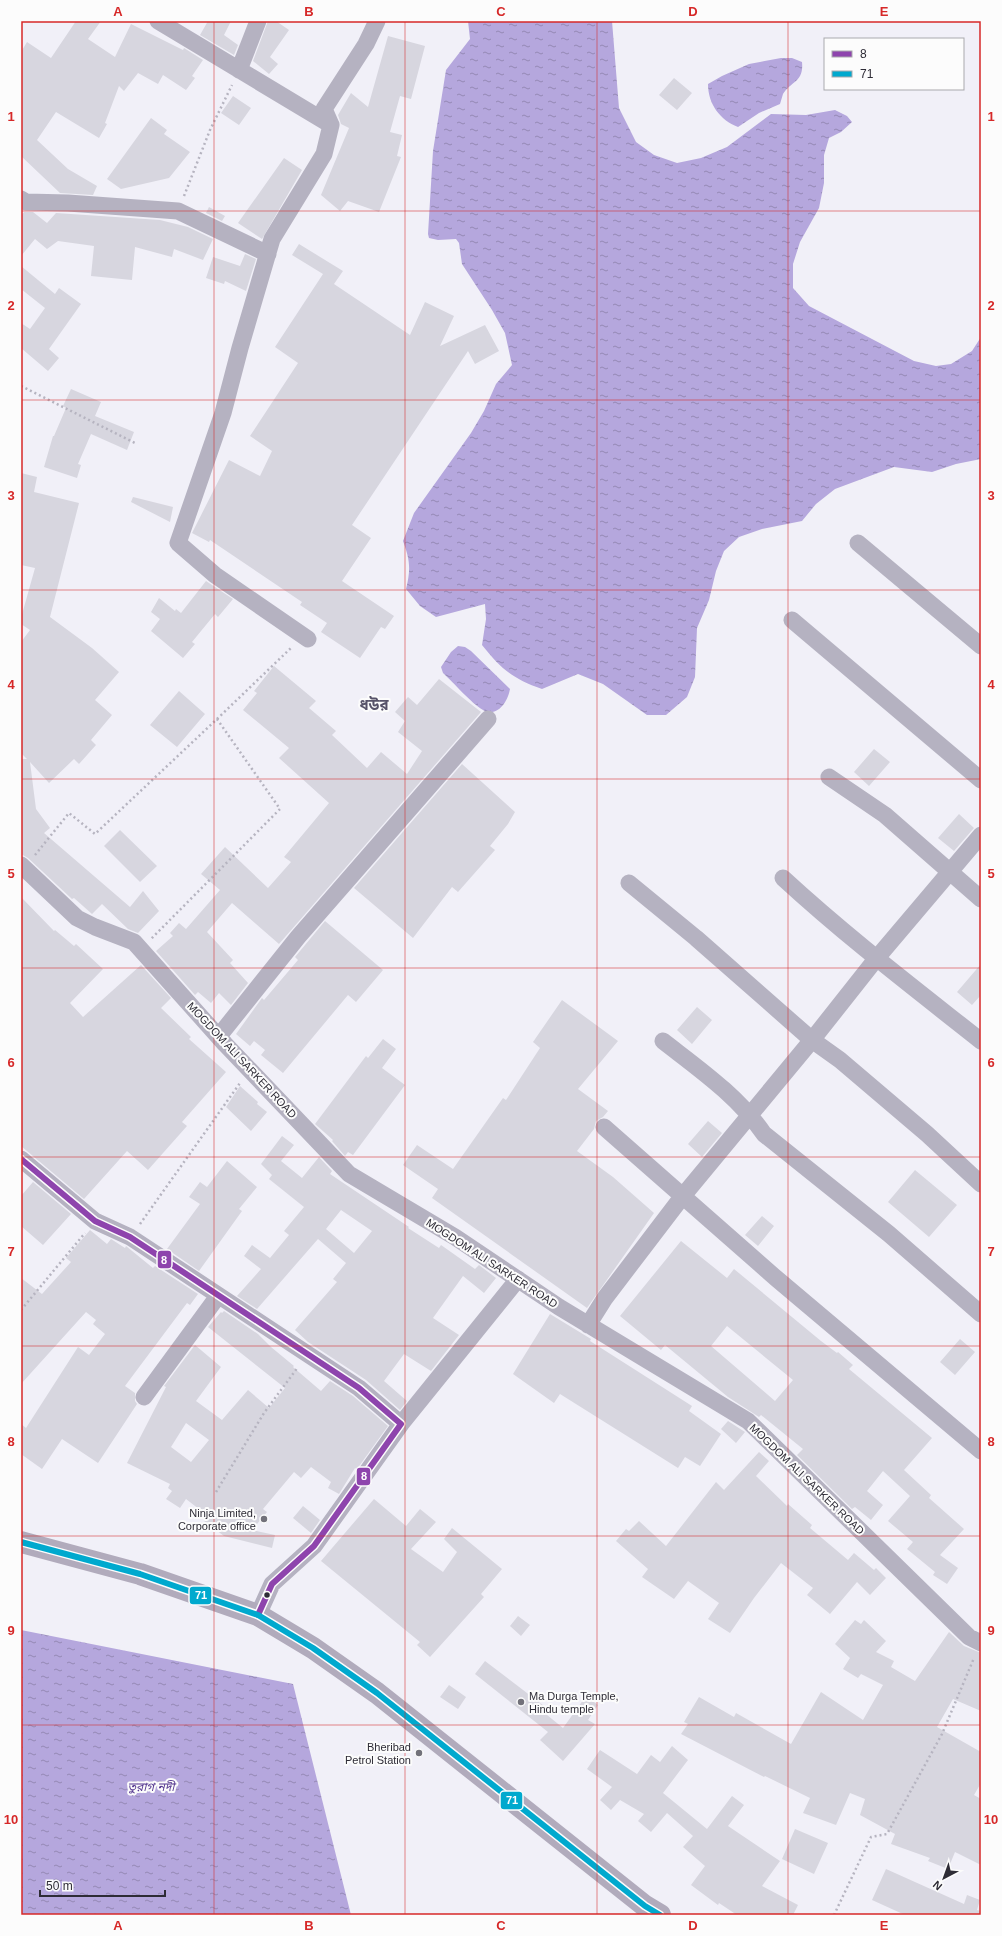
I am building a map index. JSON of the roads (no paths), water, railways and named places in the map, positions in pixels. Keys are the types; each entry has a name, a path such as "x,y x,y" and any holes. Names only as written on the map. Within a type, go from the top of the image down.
{"highway":[{"path":"21,1542 140,1574 258,1615 313,1648 377,1693 645,1906 660,1915"}],"street":[{"path":"158,21 331,124"},
{"path":"239,70 258,21"},
{"path":"306,637 215,575 178,543 223,413 240,348 272,239 324,154 331,124 324,109 366,44 377,21"},
{"path":"21,199 26,202 68,202 178,211 268,254"},
{"path":"858,543 981,646"},
{"path":"792,620 981,780"},
{"path":"219,1036 298,938 488,719"},
{"path":"829,777 885,815 981,899"},
{"path":"588,1325 605,1298 682,1197 812,1040 876,959 981,835"},
{"name":"MOGDOM ALI SARKER ROAD","path":"22,867 77,918 95,927 134,942 219,1036 349,1174 455,1237 588,1325 748,1421 969,1637 981,1643"},
{"path":"783,878 876,959 981,1041"},
{"path":"629,883 696,938 812,1040 840,1060 927,1134 981,1184"},
{"path":"663,1041 710,1078 750,1114 764,1134 889,1234 981,1314"},
{"path":"604,1127 776,1279 981,1451"},
{"path":"21,1159 95,1221 130,1237 359,1388 401,1424"},
{"path":"258,1615 272,1584 314,1546 401,1424 518,1279"},
{"path":"144,1397 218,1296"}],"water":[{"path":"468,21 612,21 619,108 636,142 654,155 677,163 701,158 727,147 771,114 806,115 835,110 847,116 852,122 841,132 829,138 824,155 824,183 819,208 800,242 793,264 793,288 809,306 914,361 936,366 951,364 972,351 981,337 981,459 956,464 932,472 894,467 835,489 816,504 802,521 762,529 739,537 724,551 716,571 709,600 697,628 695,677 687,697 666,715 647,715 603,684 578,674 542,689 523,681 508,672 495,661 482,645 486,619 485,604 436,617 420,606 406,589 409,576 409,565 403,541 414,513 471,433 484,411 496,384 512,365 505,333 462,264 459,243 456,239 438,240 429,238 428,234 433,151 446,70 470,39"},
{"path":"781,58 792,58 802,62 802,69 801,74 796,81 783,94 780,104 759,113 738,127 721,116 710,98 708,84 749,64"},
{"path":"458,646 465,647 471,651 510,689 505,703 498,710 488,712 478,707 443,673 441,667 451,652"},
{"name":"তুরাগ নদী","path":"21,1630 293,1684 351,1915 21,1915"}],"place":[{"name":"Ninja Limited, Corporate office","path":"264,1519"},
{"name":"Ma Durga Temple, Hindu temple","path":"521,1702"},
{"name":"Bheribad Petrol Station","path":"419,1753"}],"district":[{"name":"ধউর","path":"374,704"}]}
